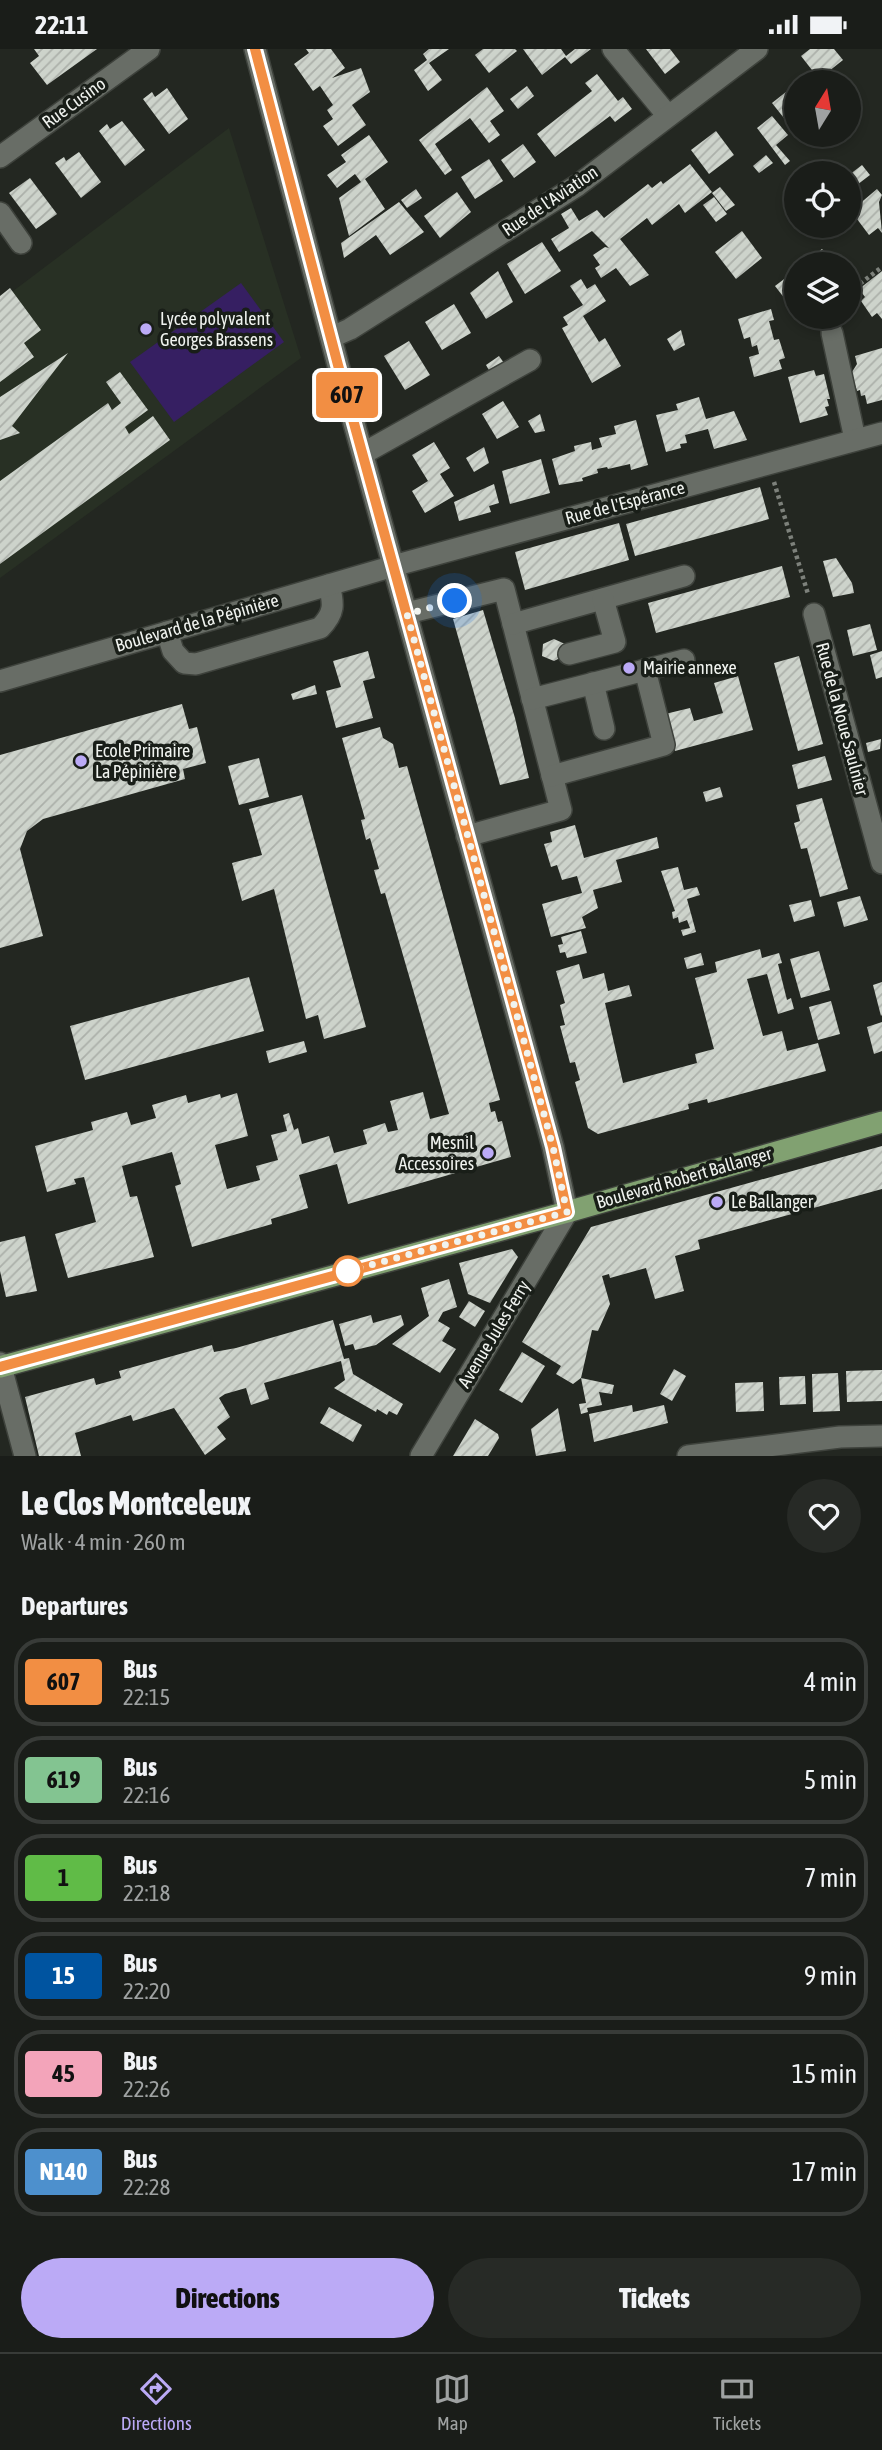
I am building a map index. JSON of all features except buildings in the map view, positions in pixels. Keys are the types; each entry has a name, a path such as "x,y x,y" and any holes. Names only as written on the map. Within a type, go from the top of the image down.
{"main road":[{"name":"Boulevard Robert Ballanger","path":"1,1365 567,1212 882,1122"}],"street":[{"name":"Rue Cusino","path":"0,157 149,49"},
{"path":"255,49 553,1147 567,1212"},
{"path":"613,49 668,116"},
{"name":"Rue de l'Aviation","path":"332,337 350,329 578,185 757,49"},
{"path":"0,213 22,243"},
{"path":"832,333 855,439"},
{"path":"364,453 530,360"},
{"name":"Rue de l'Espérance","path":"394,565 882,433"},
{"name":"Boulevard de la Pépinière","path":"0,681 394,565"},
{"path":"513,624 684,576"},
{"path":"167,632 173,651 184,663 209,661 320,628 330,618 335,606 329,585"},
{"path":"407,614 504,589 561,810 467,836"},
{"path":"569,654 615,642 603,599"},
{"name":"Rue de la Noue Saulnier","path":"814,614 882,863"},
{"path":"532,699 684,660"},
{"path":"552,776 664,745 645,670"},
{"path":"593,683 604,729"},
{"name":"Avenue Jules Ferry","path":"421,1456 567,1212"},
{"path":"1,1365 25,1456"},
{"path":"688,1456 757,1451 840,1437 882,1436"}],"path":[{"path":"861,283 882,267"},
{"path":"769,464 814,614"}],"shaded area":[{"name":"Lycée polyvalent Georges Brassens","path":"229,128 301,358 0,578 0,301"},
{"path":"241,283 284,342 174,422 130,362"}],"bus line":[{"name":"607","path":"0,1367 567,1212 553,1147 338,365 255,49"}],"place":[{"name":"Lycée polyvalent Georges Brassens","path":"146,329"},
{"name":"Mairie annexe","path":"629,668"},
{"name":"Ecole Primaire La Pépinière","path":"81,761"},
{"name":"Mesnil Accessoires","path":"488,1153"},
{"name":"Le Ballanger","path":"717,1202"}],"route":[{"path":"348,1271 567,1212 553,1147 407,614 455,601"}]}
